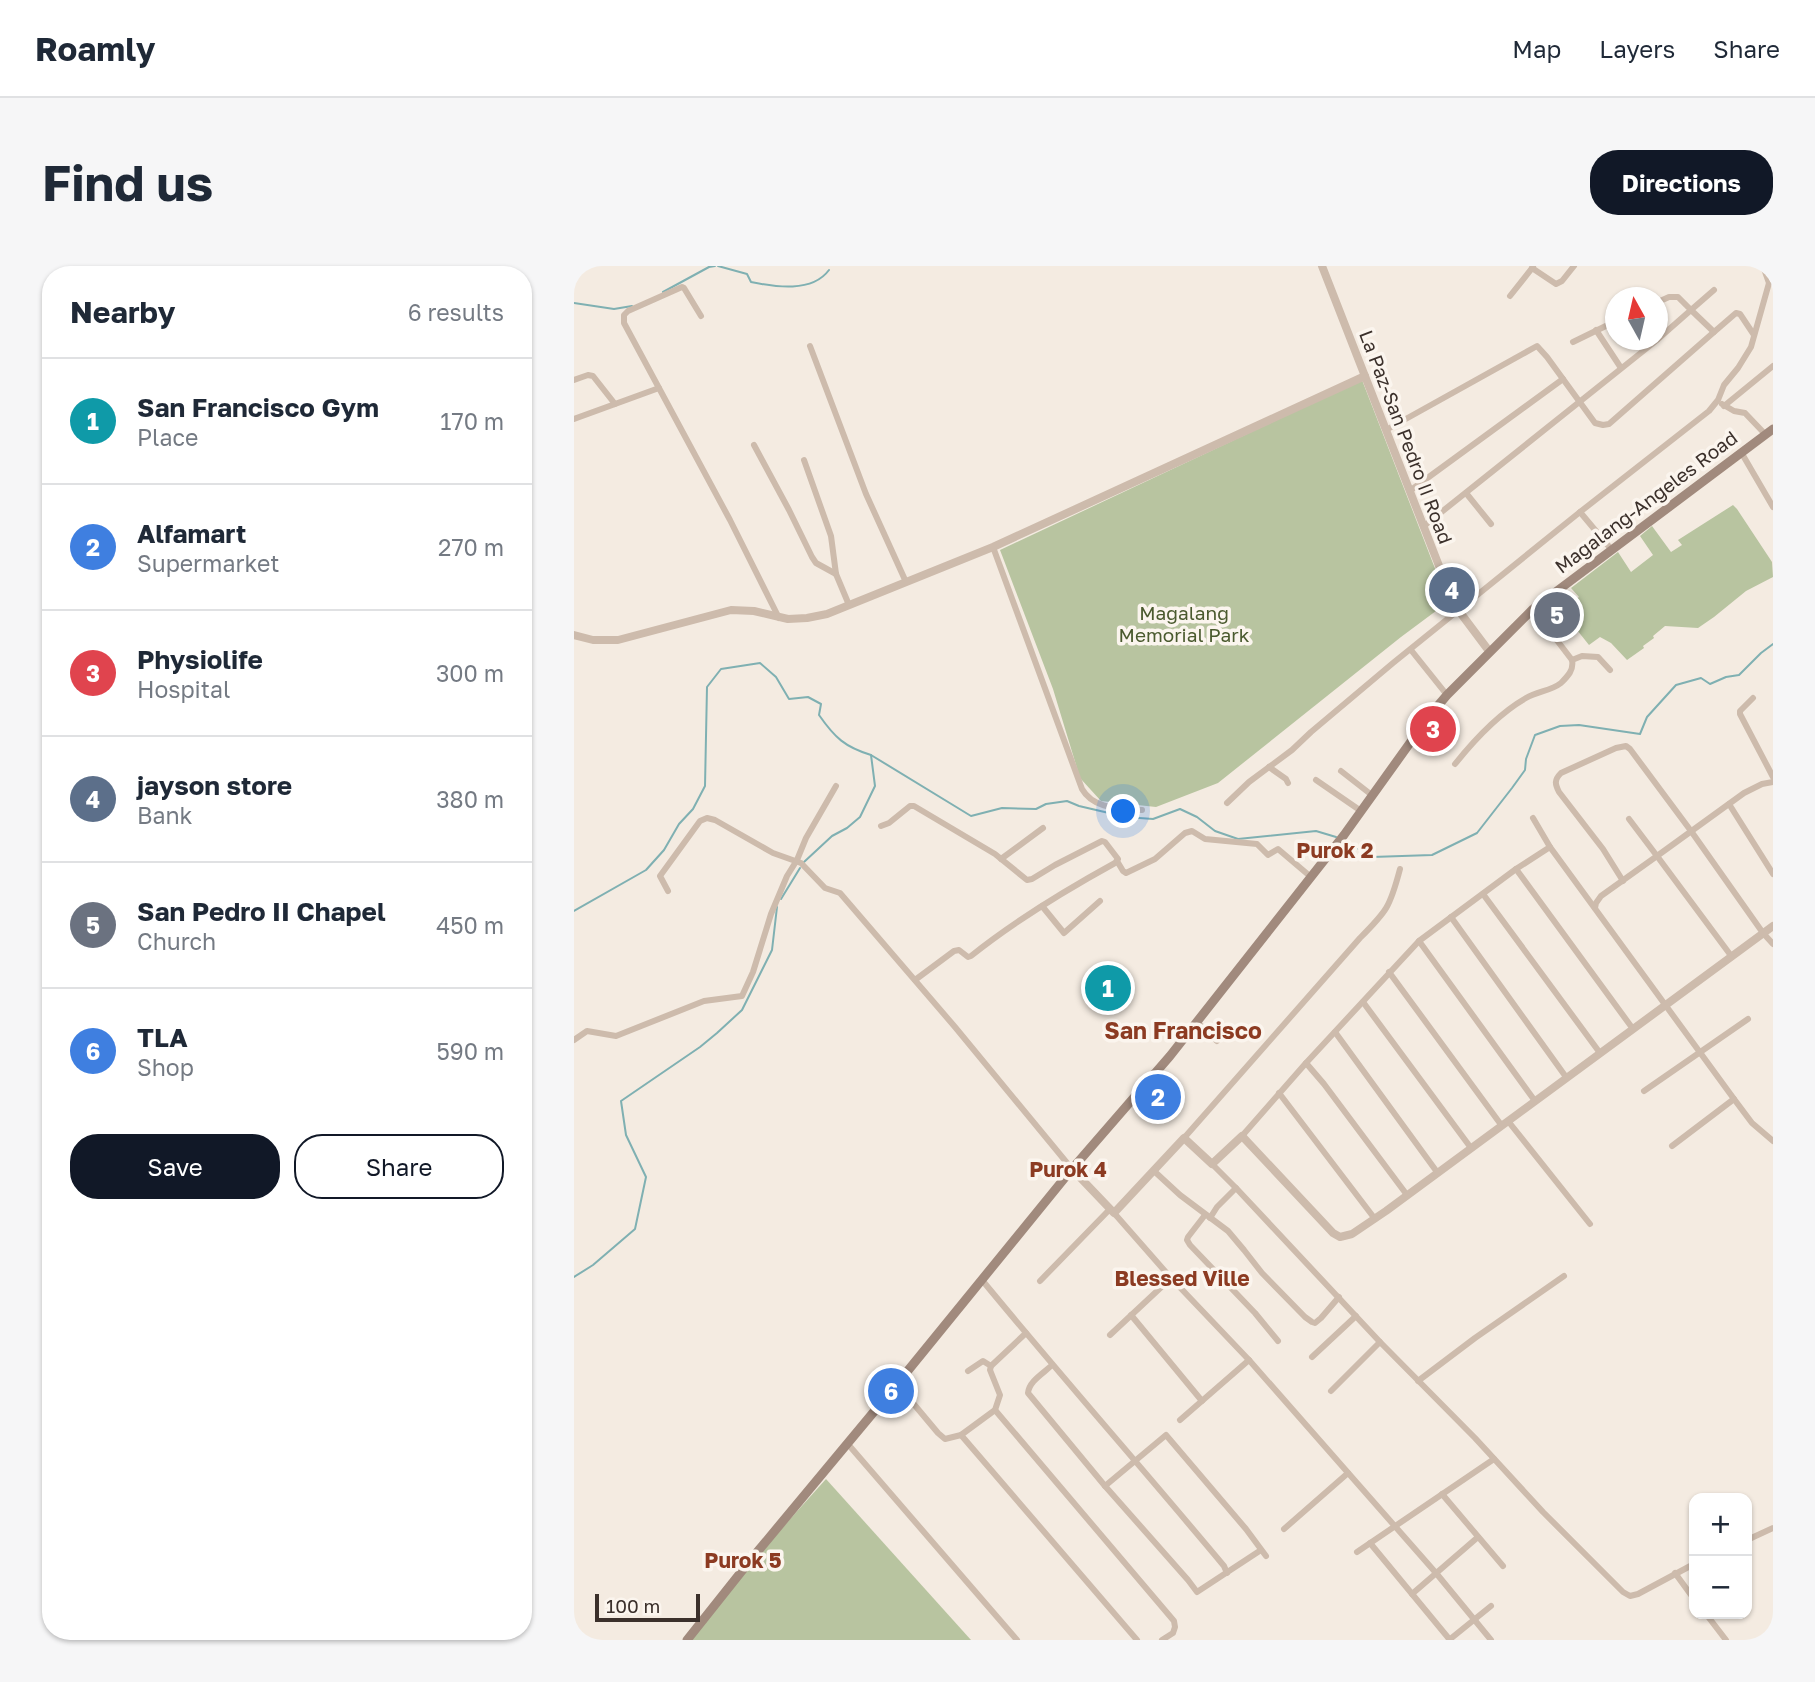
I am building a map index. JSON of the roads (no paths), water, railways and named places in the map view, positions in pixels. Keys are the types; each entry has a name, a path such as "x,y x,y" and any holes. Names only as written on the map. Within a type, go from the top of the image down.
{"main road":[{"name":"Magalang-Angeles Road","path":"687,1640 752,1557 1072,1169 1170,1056 1344,835 1447,695 1534,609 1769,431"}],"street":[{"name":"La Paz-San Pedro II Road","path":"1322,266 1450,594 1489,651"},
{"path":"1510,296 1533,267 1556,284 1562,281 1574,266"},
{"path":"1763,266 1769,283"},
{"path":"1227,803 1249,782 1292,750 1580,512 1709,411 1751,347 1773,273"},
{"path":"701,316 682,288 628,311 624,315 624,323 730,520 779,618"},
{"path":"1668,330 1714,290"},
{"path":"1668,297 1678,297 1714,332"},
{"path":"1386,430 1534,347 1540,348 1595,422 1609,424 1733,316 1738,313 1742,316 1754,335"},
{"path":"1573,342 1605,326"},
{"path":"1596,330 1621,368"},
{"path":"810,346 866,494 906,582"},
{"path":"1424,526 1643,350"},
{"path":"1724,406 1773,366"},
{"path":"574,380 593,376 615,404"},
{"path":"574,635 593,640 618,640 731,610 754,611 779,618 807,618 827,614 993,547 1365,376"},
{"path":"1410,490 1563,379"},
{"path":"574,419 659,387"},
{"path":"1718,400 1734,411 1745,413 1769,431"},
{"path":"754,445 812,557 816,563 836,573"},
{"path":"1741,452 1773,507"},
{"path":"804,460 831,536 836,573 849,605"},
{"path":"1466,493 1490,524"},
{"path":"1580,512 1611,549"},
{"path":"993,547 1082,789 1086,796 1098,804 1142,810"},
{"path":"1455,764 1507,711 1528,697 1549,690 1571,672 1572,660 1534,609"},
{"path":"1411,650 1447,695"},
{"path":"1572,660 1582,656 1598,657 1610,670"},
{"path":"1595,908 1601,896 1691,831 1729,804 1773,780 1740,714 1753,698"},
{"path":"1623,881 1555,783 1561,773 1616,748 1627,747 1773,944"},
{"path":"1269,767 1288,783"},
{"path":"1341,771 1373,796"},
{"path":"1317,780 1362,811"},
{"path":"574,1040 587,1031 616,1036 704,1000 742,996 786,876 836,786"},
{"path":"1729,804 1773,874"},
{"path":"881,826 914,806 1001,859 1029,880 1102,841 1126,873 1155,859 1185,833 1192,831 1205,839 1257,844 1268,855 1278,849 1311,877"},
{"path":"668,891 660,876 700,821 706,818 715,820 773,853 797,860 806,866 825,888 840,893 1072,1169 1249,1360 1436,1573 1491,1640"},
{"path":"1533,818 1550,847 1734,1100 1752,1123 1773,1141"},
{"path":"1629,819 1732,957"},
{"path":"1001,859 1042,828"},
{"path":"1212,1164 1242,1136 1419,941 1550,847"},
{"path":"915,980 954,951 959,950 968,957 971,956 1054,897 1117,862"},
{"path":"1041,1281 1154,1171 1383,915 1393,896 1400,869"},
{"path":"1516,869 1633,1029"},
{"path":"1483,894 1600,1054"},
{"path":"1042,906 1064,933 1100,901"},
{"path":"1451,917 1566,1077"},
{"path":"1242,1136 1333,1233 1340,1237 1352,1234 1773,926"},
{"path":"1419,941 1535,1101"},
{"path":"1390,972 1505,1123 1590,1224"},
{"path":"1363,1002 1471,1148"},
{"path":"1644,1091 1748,1019"},
{"path":"1197,1022 1217,1041"},
{"path":"1335,1032 1437,1172"},
{"path":"1306,1063 1407,1195"},
{"path":"1279,1093 1375,1219"},
{"path":"1672,1146 1734,1100"},
{"path":"1184,1138 1236,1188 1380,1342 1623,1592 1630,1596 1638,1594 1689,1566"},
{"path":"1154,1171 1207,1217 1228,1231 1262,1273 1312,1322 1321,1318 1339,1297"},
{"path":"1236,1188 1187,1240 1278,1341"},
{"path":"1418,1381 1564,1276"},
{"path":"1110,1335 1171,1278"},
{"path":"982,1280 1136,1460 1227,1573"},
{"path":"1131,1315 1202,1401"},
{"path":"1312,1357 1356,1316"},
{"path":"897,1384 945,1439 961,1435 995,1410 1000,1395 990,1370 991,1366 1026,1334"},
{"path":"1331,1391 1380,1342"},
{"path":"1180,1420 1249,1360"},
{"path":"968,1371 983,1361 991,1366"},
{"path":"1052,1365 1031,1383 1028,1393 1105,1486 1197,1592 1264,1553 1166,1435 1105,1486"},
{"path":"995,1410 1174,1621 1173,1633 1162,1640"},
{"path":"961,1435 1137,1640"},
{"path":"847,1443 1017,1640"},
{"path":"1357,1552 1493,1459"},
{"path":"1284,1529 1348,1473"},
{"path":"1442,1494 1503,1566"},
{"path":"1752,1538 1773,1528"},
{"path":"1412,1594 1478,1537"},
{"path":"1370,1543 1450,1640 1491,1606"},
{"path":"1675,1573 1689,1592"},
{"path":"1710,1619 1726,1640"}],"waterway":[{"path":"663,292 715,266"},
{"path":"718,266 747,274 751,282 782,286 813,282 829,270"},
{"path":"574,303 614,309 632,306"},
{"path":"1344,840 1372,857 1432,855 1477,833 1525,770 1535,735 1560,726 1579,725 1640,734 1647,717 1676,685 1701,678 1710,684 1739,675 1773,644"},
{"path":"574,911 646,870 664,850 679,824 693,809 705,786 707,687 721,669 760,663 776,677 789,699 808,697 821,704 819,715 841,741 871,755 971,816 1002,808 1036,809 1046,804 1067,801 1126,817 1153,819 1180,809 1197,817 1215,831 1238,839 1316,831 1336,837"},
{"path":"804,862 832,836 860,817 875,786 871,755"},
{"path":"781,899 800,868"},
{"path":"574,1277 593,1265 635,1229 646,1177 626,1135 621,1101 700,1047 742,1010 772,950 777,907"}],"place":[{"name":"jayson store","path":"1452,590"},
{"name":"San Pedro II Chapel","path":"1557,615"},
{"name":"Physiolife","path":"1433,729"},
{"name":"San Francisco Gym","path":"1108,988"},
{"name":"Alfamart","path":"1158,1097"},
{"name":"TLA","path":"891,1391"}],"district":[{"name":"Purok 2","path":"1335,851"},
{"name":"San Francisco","path":"1183,1031"},
{"name":"Purok 4","path":"1068,1170"},
{"name":"Blessed Ville","path":"1182,1279"},
{"name":"Purok 5","path":"743,1561"}],"park label":[{"name":"Magalang Memorial Park","path":"1184,624"}]}
